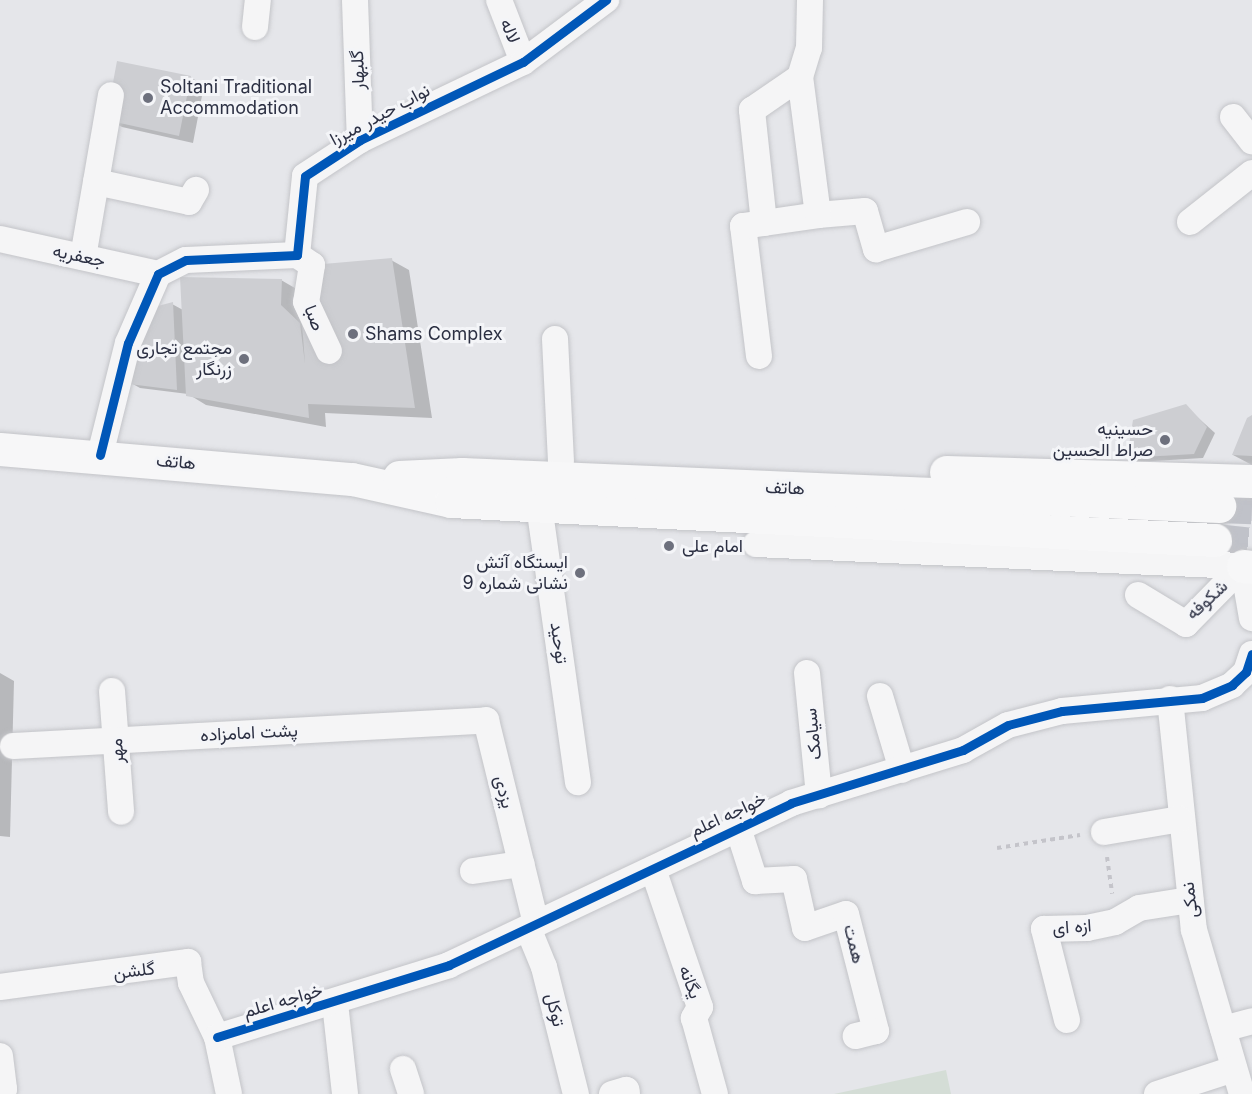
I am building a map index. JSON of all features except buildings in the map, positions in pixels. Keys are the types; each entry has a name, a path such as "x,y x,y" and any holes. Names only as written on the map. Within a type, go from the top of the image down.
{"main road":[{"name":"هاتف","path":"0,449 100,455 352,479 451,501 1215,540"},
{"path":"462,474 561,461 1252,481"},
{"name":"هاتف","path":"352,479 462,474 1219,506"}],"street":[{"path":"255,27 258,0"},
{"name":"گلبهار","path":"355,0 360,140"},
{"name":"لاله","path":"499,0 523,62"},
{"name":"نواب حیدر میرزا","path":"297,255 305,176 360,140 523,62 606,0"},
{"path":"810,0 809,48 800,77 818,215"},
{"path":"764,223 752,110 800,77"},
{"path":"83,257 111,94"},
{"path":"1233,117 1252,141"},
{"path":"1190,222 1252,173"},
{"path":"96,182 189,202 196,190"},
{"path":"759,356 743,225 865,211 876,249 967,222"},
{"name":"جعفریه","path":"0,239 158,274"},
{"path":"100,455 128,343 158,274 186,260 297,255"},
{"name":"صبا","path":"297,255 312,265 306,302 329,351"},
{"path":"555,339 561,461"},
{"name":"توحید","path":"540,505 578,782"},
{"path":"756,544 1247,566 1252,618"},
{"name":"شکوفه","path":"1138,595 1186,624 1247,566"},
{"name":"خواجه اعلم","path":"217,1037 335,1003 449,965 791,803 963,750 1008,725 1062,711 1170,699 1202,698 1232,685 1246,672 1252,654"},
{"name":"سیامک","path":"807,674 819,795"},
{"name":"مهر","path":"112,691 121,812"},
{"path":"880,696 902,770"},
{"name":"نمکی","path":"1170,699 1180,819 1194,930 1242,1094"},
{"name":"پشت امامزاده","path":"13,746 486,720"},
{"name":"یزدی","path":"486,720 521,864 532,926"},
{"path":"1104,832 1180,819"},
{"name":"همت","path":"738,828 755,881 794,879 805,928 846,914 876,1031 856,1036"},
{"path":"473,871 521,864"},
{"name":"یگانه","path":"653,869 700,1007 694,1018 715,1094"},
{"name":"ازه ای","path":"1067,1020 1044,929 1087,928 1115,922 1138,908 1190,900"},
{"name":"توکل","path":"532,926 576,1094"},
{"name":"گلشن","path":"0,987 188,962 191,983 217,1037"},
{"path":"335,1003 345,1094"},
{"path":"1223,1029 1252,1021"},
{"path":"217,1037 229,1094"},
{"path":"0,1056 4,1089 0,1094"},
{"path":"403,1069 411,1094"},
{"path":"1156,1094 1234,1069"},
{"path":"612,1094 626,1090 627,1094"}],"path":[{"path":"997,848 1104,832 1115,922"}],"shaded area":[{"path":"946,1070 951,1094 834,1094"}],"tunnel":[{"path":"1219,506 1252,507"},
{"path":"1215,540 1252,544"}],"cycle path":[{"path":"100,455 128,343 158,274 186,260 297,255 305,176 360,140 523,62 606,0"},
{"path":"217,1037 449,965 791,803 963,750 1008,725 1062,711 1202,698 1232,685 1246,672 1252,654"}],"place":[{"name":"Soltani Traditional Accommodation","path":"148,98"},
{"name":"Shams Complex","path":"353,334"},
{"name":"مجتمع تجاری زرنگار","path":"244,359"},
{"name":"حسینیه صراط الحسین","path":"1165,440"},
{"name":"امام علی","path":"669,546"},
{"name":"ایستگاه آتش نشانی شماره 9","path":"580,573"}]}
